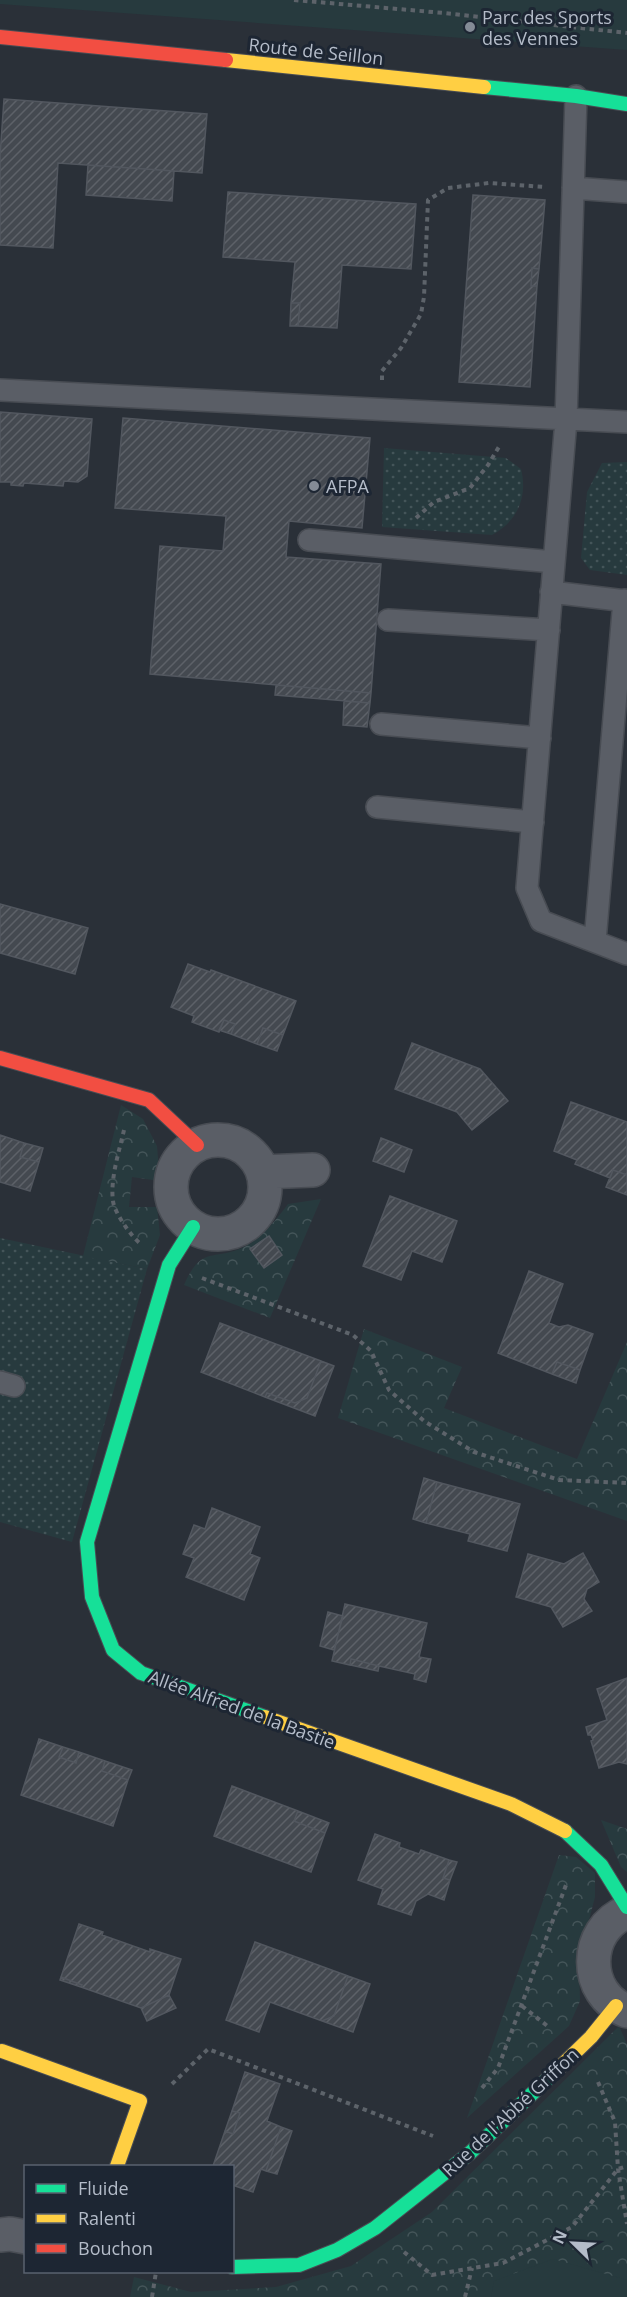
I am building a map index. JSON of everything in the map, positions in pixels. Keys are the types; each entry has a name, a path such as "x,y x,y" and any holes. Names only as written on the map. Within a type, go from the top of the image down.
{"street":[{"name":"Route de Seillon","path":"0,37 576,96 627,104"},
{"path":"0,1058 149,1100 197,1145"},
{"path":"224,1140 240,1145 253,1154 263,1172 266,1189 262,1204 254,1218 241,1229 225,1234 209,1233 193,1227 181,1216 174,1201 171,1185 175,1169 184,1155 207,1141 224,1140"},
{"path":"263,1172 313,1170"},
{"name":"Allée Alfred de la Bastie","path":"193,1227 169,1265 87,1542 92,1597 113,1650 141,1673 511,1804 569,1833 602,1865 627,1907"},
{"path":"621,2008 603,1993 594,1977 592,1959 596,1941 606,1926 627,1912"},
{"name":"Rue de l'Abbé Griffon","path":"234,2267 299,2265 337,2250 375,2228 470,2153 621,2008"},
{"path":"2,2051 140,2101 117,2165"},
{"path":"0,2235 24,2237"}],"lane":[{"path":"576,96 566,420 527,888 541,921 627,954"},
{"path":"573,188 627,192"},
{"path":"0,390 627,422"},
{"path":"309,540 554,562"},
{"path":"552,592 625,600 595,941"},
{"path":"388,620 549,630"},
{"path":"381,724 540,738"},
{"path":"377,807 533,822"}],"path":[{"path":"294,0 444,13 627,33"},
{"path":"381,411 382,370 401,348 421,314 424,297 428,200 448,188 489,183 573,188"},
{"path":"384,547 434,502 470,488 488,465 516,418"},
{"path":"132,1095 116,1168 112,1203 133,1238 169,1265 352,1335 372,1351 389,1390 424,1421 474,1452 560,1480 627,1483"},
{"path":"480,2090 498,2068 566,1886 602,1865"},
{"path":"522,2006 578,2050 597,2079 615,2122 618,2169 627,2224"},
{"path":"140,2101 164,2092 208,2049 438,2138 470,2153"},
{"path":"375,2228 432,2275 503,2263 572,2227 618,2169 627,2166"},
{"path":"465,2297 472,2268"},
{"path":"152,2297 156,2273"}],"green space":[{"name":"Parc des Sports des Vennes","path":"0,0 627,0 627,50 0,4"},
{"path":"384,448 506,458 521,469 523,489 519,507 508,523 492,535 382,527"},
{"path":"627,462 627,575 590,570 581,558 587,492 602,463"},
{"path":"121,1105 143,1119 157,1146 160,1181 132,1177 129,1207 157,1207 160,1235 147,1269 83,1256"},
{"path":"321,1199 270,1318 184,1285 190,1272 203,1259 233,1251 251,1243 268,1228 288,1204"},
{"path":"0,1238 147,1269 72,1542 0,1522"},
{"path":"364,1329 462,1367 444,1408 577,1459 627,1342 627,1521 338,1418"},
{"path":"601,1820 627,1829 627,1872 621,1867"},
{"path":"559,1855 576,1857 595,1873 595,1897 579,1959 580,2001 569,2026 467,2118"},
{"path":"619,2026 627,2044 627,2297 130,2297 134,2277 191,2292 276,2287 351,2266 432,2212"},
{"path":"553,2259 627,2280 627,2297 491,2297 494,2281"}],"building":[{"path":"4,99 207,114 202,173 58,163 53,248 0,245 0,156"},
{"path":"88,165 174,171 172,201 86,195"},
{"path":"228,192 416,204 411,269 342,265 337,328 298,326 300,303 291,303 295,262 223,257"},
{"path":"473,195 545,200 539,269 532,268 531,286 537,286 530,387 459,382"},
{"path":"532,268 539,269 537,286 531,286"},
{"path":"291,303 300,303 298,326 290,326"},
{"path":"0,412 92,419 87,476 78,482 64,481 63,486 24,483 23,486 11,485 11,482 0,482"},
{"path":"123,418 370,438 362,528 289,521 286,557 381,564 371,693 150,674 160,546 223,551 226,516 115,508"},
{"path":"276,685 371,693 370,703 275,695"},
{"path":"344,701 370,703 367,727 343,725"},
{"path":"0,904 88,928 75,974 0,953"},
{"path":"188,964 296,1001 283,1035 263,1028 257,1044 231,1034 235,1024 224,1020 219,1032 192,1022 194,1016 171,1007"},
{"path":"224,1020 235,1024 231,1034 219,1030"},
{"path":"263,1028 283,1035 277,1051 257,1044"},
{"path":"412,1043 480,1069 508,1101 472,1130 457,1112 395,1089"},
{"path":"571,1102 627,1122 627,1175 613,1170 610,1178 575,1164 577,1160 554,1151"},
{"path":"0,1135 24,1143 20,1157 39,1162 30,1191 0,1182"},
{"path":"381,1138 412,1150 404,1172 373,1161"},
{"path":"24,1143 43,1148 39,1162 20,1157"},
{"path":"613,1170 627,1175 627,1195 606,1187"},
{"path":"390,1196 457,1221 442,1262 412,1251 401,1280 363,1266"},
{"path":"269,1236 282,1255 264,1268 250,1249"},
{"path":"529,1271 563,1284 549,1323 559,1327 568,1325 593,1334 580,1370 557,1362 552,1374 498,1353"},
{"path":"220,1323 321,1361 307,1398 295,1403 267,1393 265,1397 201,1372"},
{"path":"321,1361 334,1366 315,1416 265,1397 267,1393 295,1403 307,1398"},
{"path":"557,1362 580,1370 576,1383 552,1374"},
{"path":"424,1478 437,1482 426,1523 413,1519"},
{"path":"437,1482 520,1504 507,1551 468,1541 470,1534 426,1523"},
{"path":"212,1508 260,1527 250,1554 260,1558 244,1600 186,1577 194,1558 183,1554 194,1525 205,1529"},
{"path":"583,1553 599,1582 587,1589 584,1599 592,1611 563,1627 551,1607 516,1597 528,1554 564,1564"},
{"path":"345,1604 427,1623 419,1657 431,1659 426,1682 414,1679 415,1674 351,1659 350,1665 332,1661"},
{"path":"328,1612 343,1616 334,1650 320,1646"},
{"path":"351,1659 379,1666 378,1671 350,1665"},
{"path":"627,1678 627,1764 619,1762 599,1768 591,1741 593,1740 591,1735 588,1735 586,1727 607,1720 597,1689"},
{"path":"39,1739 63,1747 59,1757 76,1763 79,1752 105,1761 102,1771 128,1780 113,1826 21,1795"},
{"path":"63,1747 79,1752 76,1763 59,1757"},
{"path":"105,1761 132,1770 128,1780 102,1771"},
{"path":"232,1786 298,1811 294,1821 325,1833 311,1872 214,1836"},
{"path":"298,1811 329,1823 325,1833 294,1821"},
{"path":"375,1834 400,1843 399,1847 419,1854 421,1850 449,1860 443,1878 450,1880 444,1900 428,1894 416,1901 411,1915 378,1904 383,1889 358,1880"},
{"path":"449,1860 457,1862 450,1880 443,1878"},
{"path":"79,1924 150,1952 150,1949 181,1959 169,1995 141,2008 81,1987 82,1985 61,1977"},
{"path":"255,1942 348,1976 334,2016 322,2021 270,2002 259,2032 226,2020"},
{"path":"348,1976 370,1984 353,2032 322,2021 334,2016"},
{"path":"61,1977 82,1985 81,1987 60,1980"},
{"path":"169,1995 176,2008 147,2021 141,2008"},
{"path":"245,2072 280,2084 267,2121 281,2127 266,2171 261,2169 253,2192 234,2186 234,2165 213,2165 225,2131 233,2134 240,2113 232,2111"},
{"path":"232,2111 240,2113 233,2134 225,2131"},
{"path":"281,2127 292,2131 277,2174 266,2171"}],"traffic: fast":[{"path":"484,87 576,96 627,104"},
{"path":"193,1227 169,1265 87,1542 92,1597 113,1650 141,1673 265,1717"},
{"path":"565,1831 601,1865 627,1907"},
{"path":"234,2267 299,2265 337,2250 375,2228 470,2153 558,2069"}],"traffic: slow":[{"path":"226,60 484,87"},
{"path":"265,1717 511,1804 565,1831"},
{"path":"558,2069 591,2037 616,2006"},
{"path":"2,2051 140,2101 117,2165"}],"traffic: jam":[{"path":"0,37 226,60"},
{"path":"0,1058 149,1100 197,1145"}],"place":[{"name":"Parc des Sports des Vennes","path":"470,27"},
{"name":"AFPA","path":"314,486"}]}
